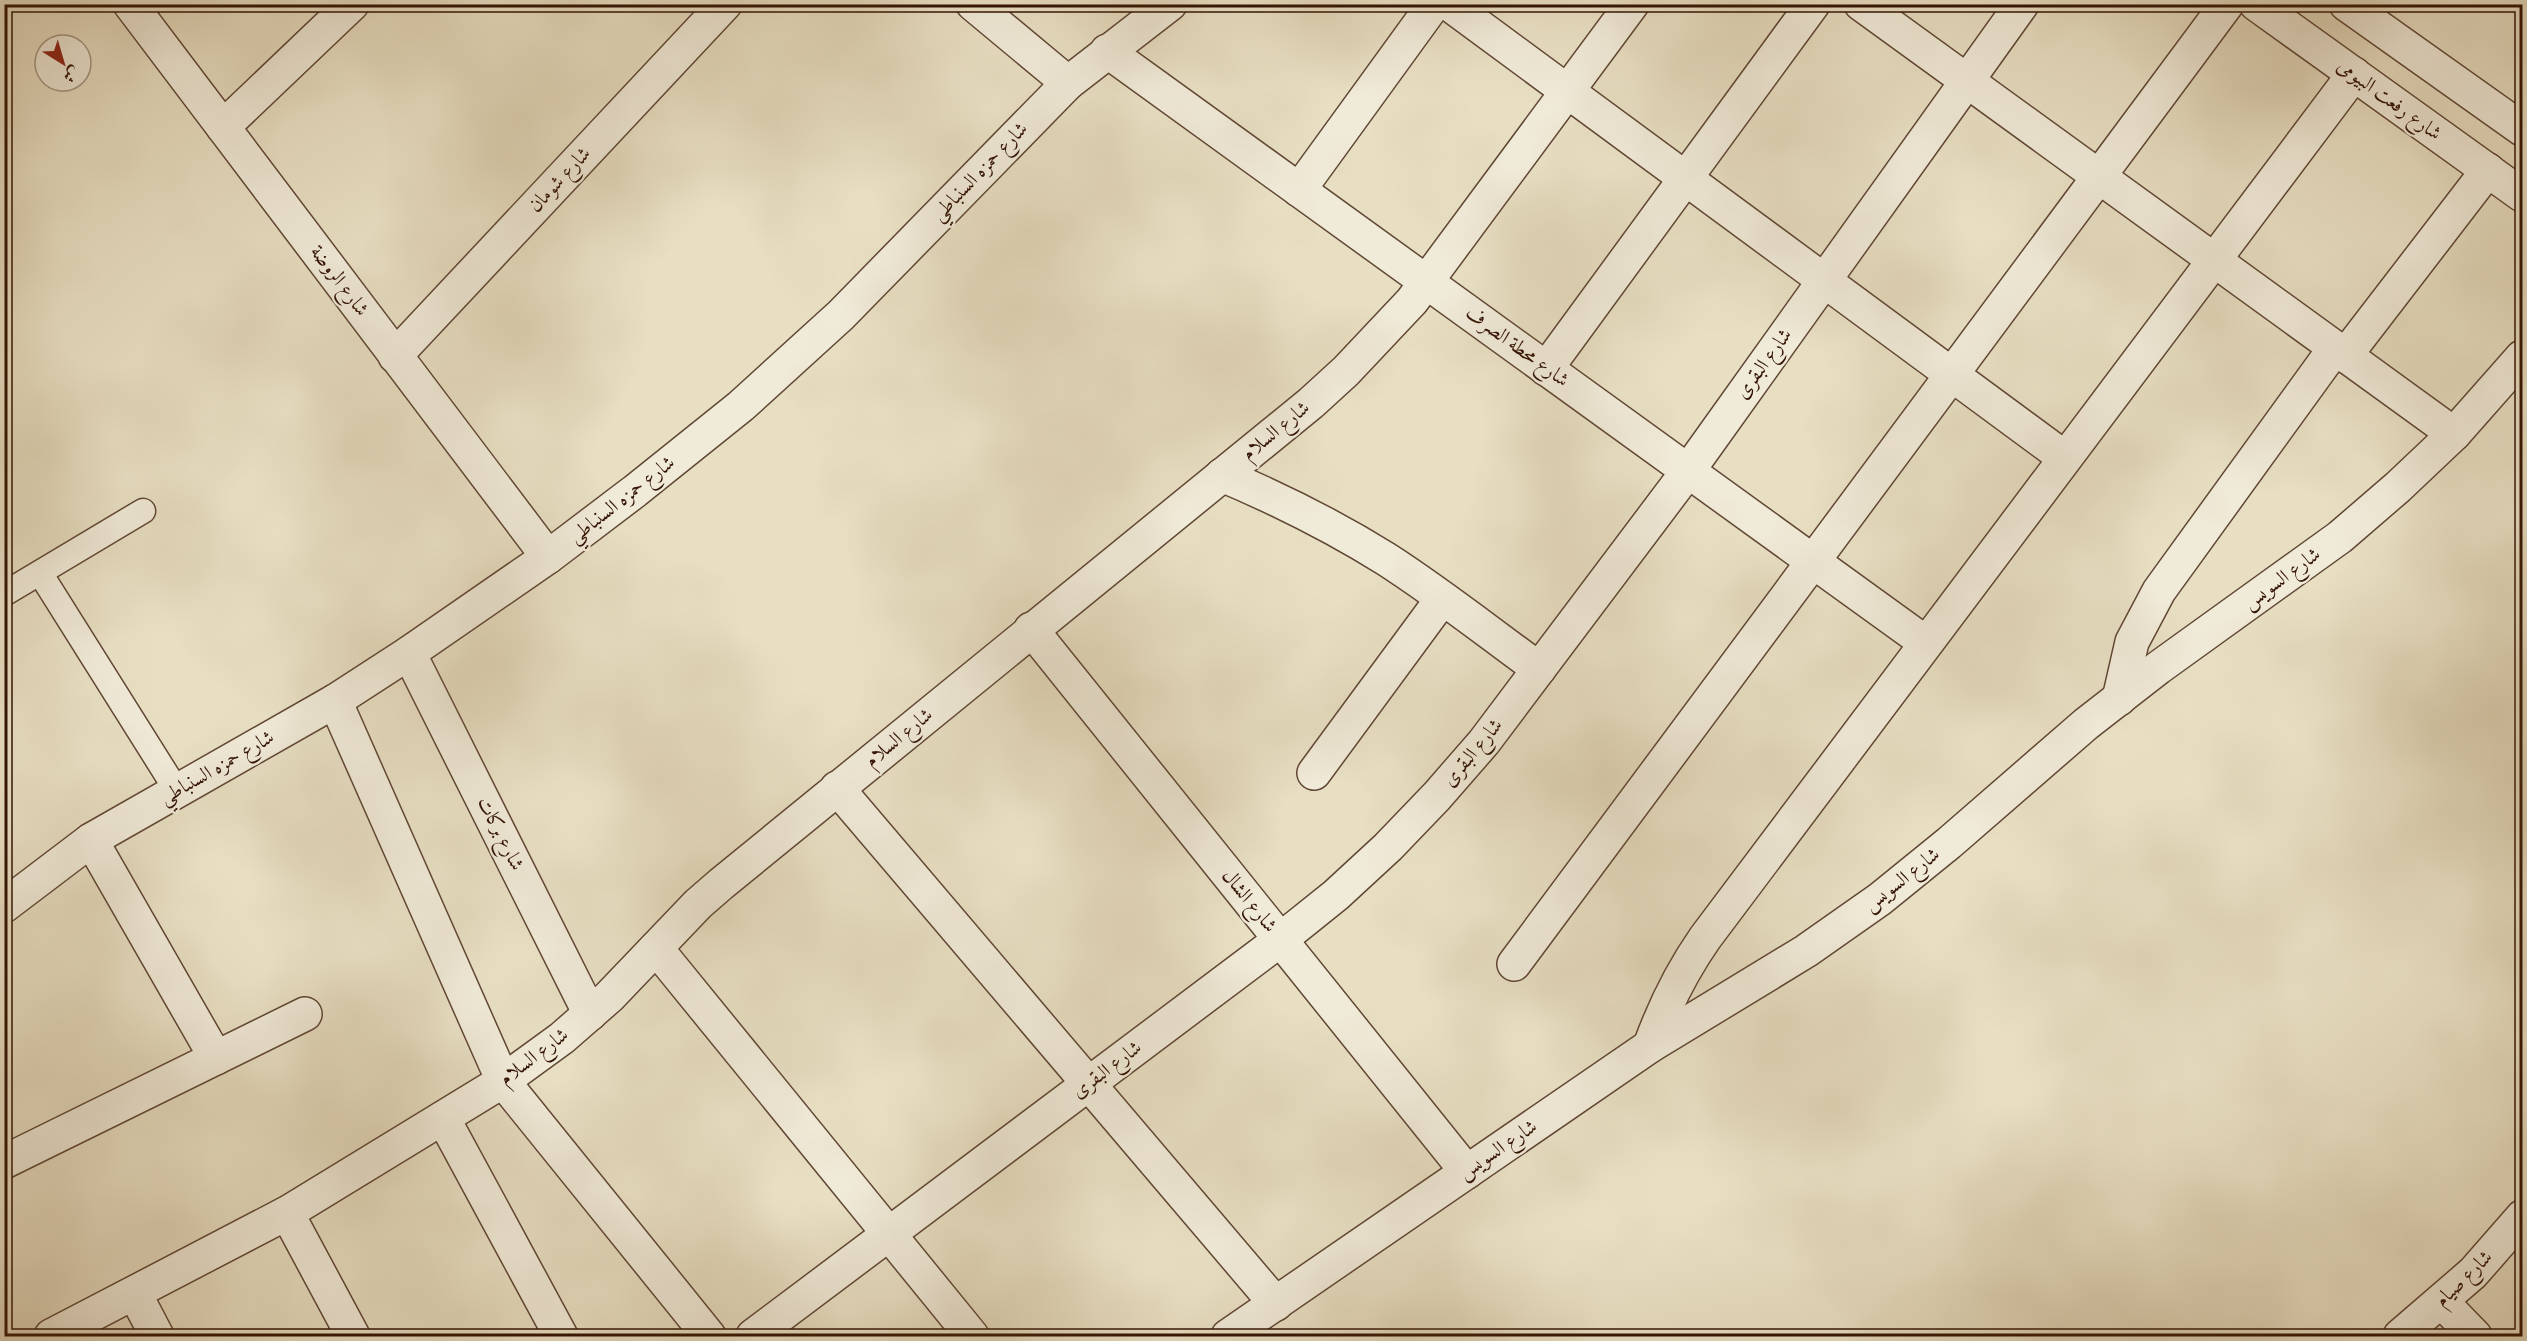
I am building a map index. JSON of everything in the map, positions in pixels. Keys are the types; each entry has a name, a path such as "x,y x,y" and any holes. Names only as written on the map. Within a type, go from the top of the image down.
{"street":[{"name":"شارع الروضة","path":"130,4 548,557"},
{"path":"223,127 352,4"},
{"name":"شارع شومان","path":"395,356 725,4"},
{"path":"973,4 1068,83"},
{"name":"شارع حمزه السنباطي","path":"4,906 92,840 334,701 409,653 548,557 688,449 792,361 890,268 1012,138 1068,83 1170,4"},
{"path":"1299,190 1434,4"},
{"path":"1449,4 2065,458"},
{"name":"شارع السلام","path":"51,1336 287,1213 503,1081 590,1014 706,897 1346,371 1427,282 1632,4"},
{"path":"1546,369 1813,4"},
{"path":"1861,4 2454,434"},
{"name":"شارع البقرى","path":"753,1336 1280,940 1336,895 1413,822 1461,769 1688,471 2022,4"},
{"path":"1514,964 2227,4"},
{"name":"شارع رفعت البيومى","path":"2256,4 2523,195"},
{"path":"2346,4 2523,129"},
{"name":"شارع محطة الصرف","path":"1107,51 1926,643"},
{"path":"1650,1046 1668,1000 1691,958 2354,74"},
{"path":"2119,699 2132,642 2159,591 2340,352 2488,170"},
{"name":"شارع السويس","path":"1228,1336 1650,1046 1844,926 1915,871 2054,750 2119,699 2340,537 2454,434 2523,357"},
{"path":"1222,475 1294,507 1341,532 1409,574 1539,669"},
{"path":"1314,772 1442,599"},
{"name":"شارع الشال","path":"1031,630 1467,1172"},
{"name":"شارع بركات","path":"409,653 590,1014"},
{"path":"334,701 503,1081 709,1336"},
{"path":"837,788 1276,1304"},
{"path":"92,840 216,1058"},
{"path":"656,948 972,1336"},
{"path":"4,1162 305,1014"},
{"path":"442,1118 561,1336"},
{"path":"287,1213 353,1336"},
{"name":"شارع صيام","path":"2400,1336 2442,1302 2485,1261 2523,1217"},
{"path":"135,1294 157,1336"},
{"path":"2442,1302 2475,1336"}],"lane":[{"path":"4,594 143,511"},
{"path":"40,573 177,791"}]}
